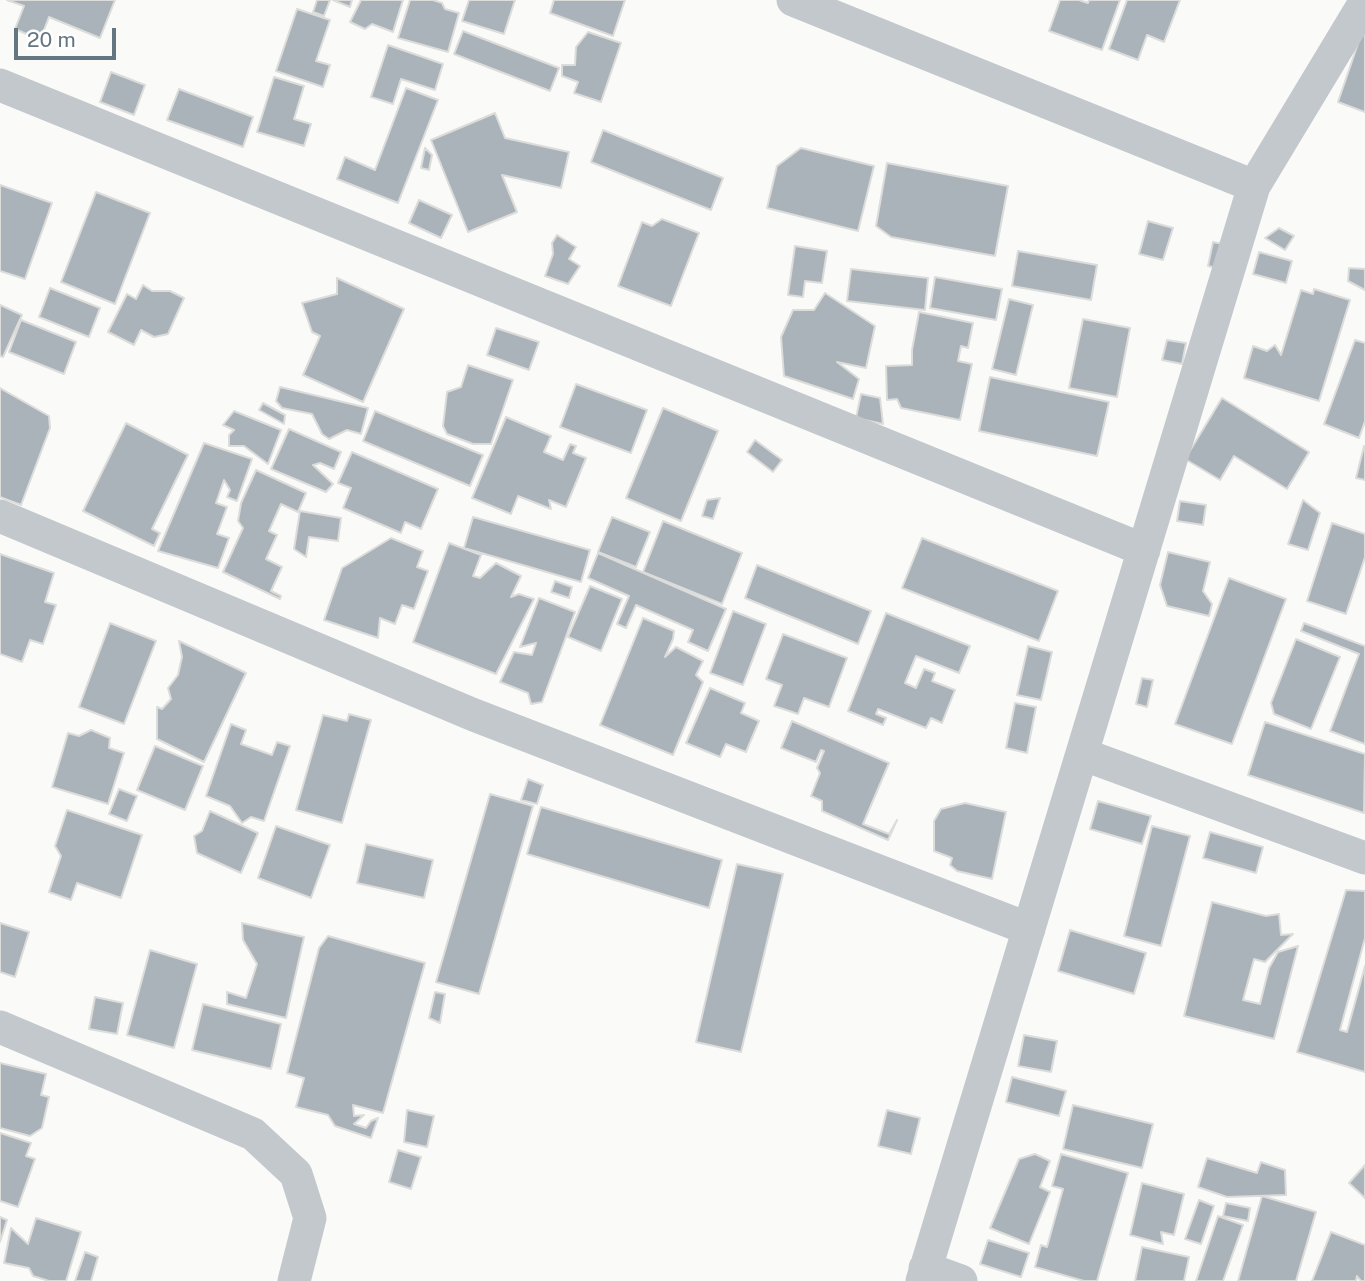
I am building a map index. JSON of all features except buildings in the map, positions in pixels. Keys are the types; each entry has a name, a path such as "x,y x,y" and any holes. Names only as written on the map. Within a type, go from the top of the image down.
{"street":[{"path":"793,0 1254,186"},
{"path":"961,1281 924,1275 1254,186 1365,2"},
{"path":"0,85 1144,550"},
{"path":"0,516 474,715 1028,929"},
{"path":"1082,754 1365,859"},
{"path":"0,1027 253,1134 296,1174 310,1218 293,1281"}]}
